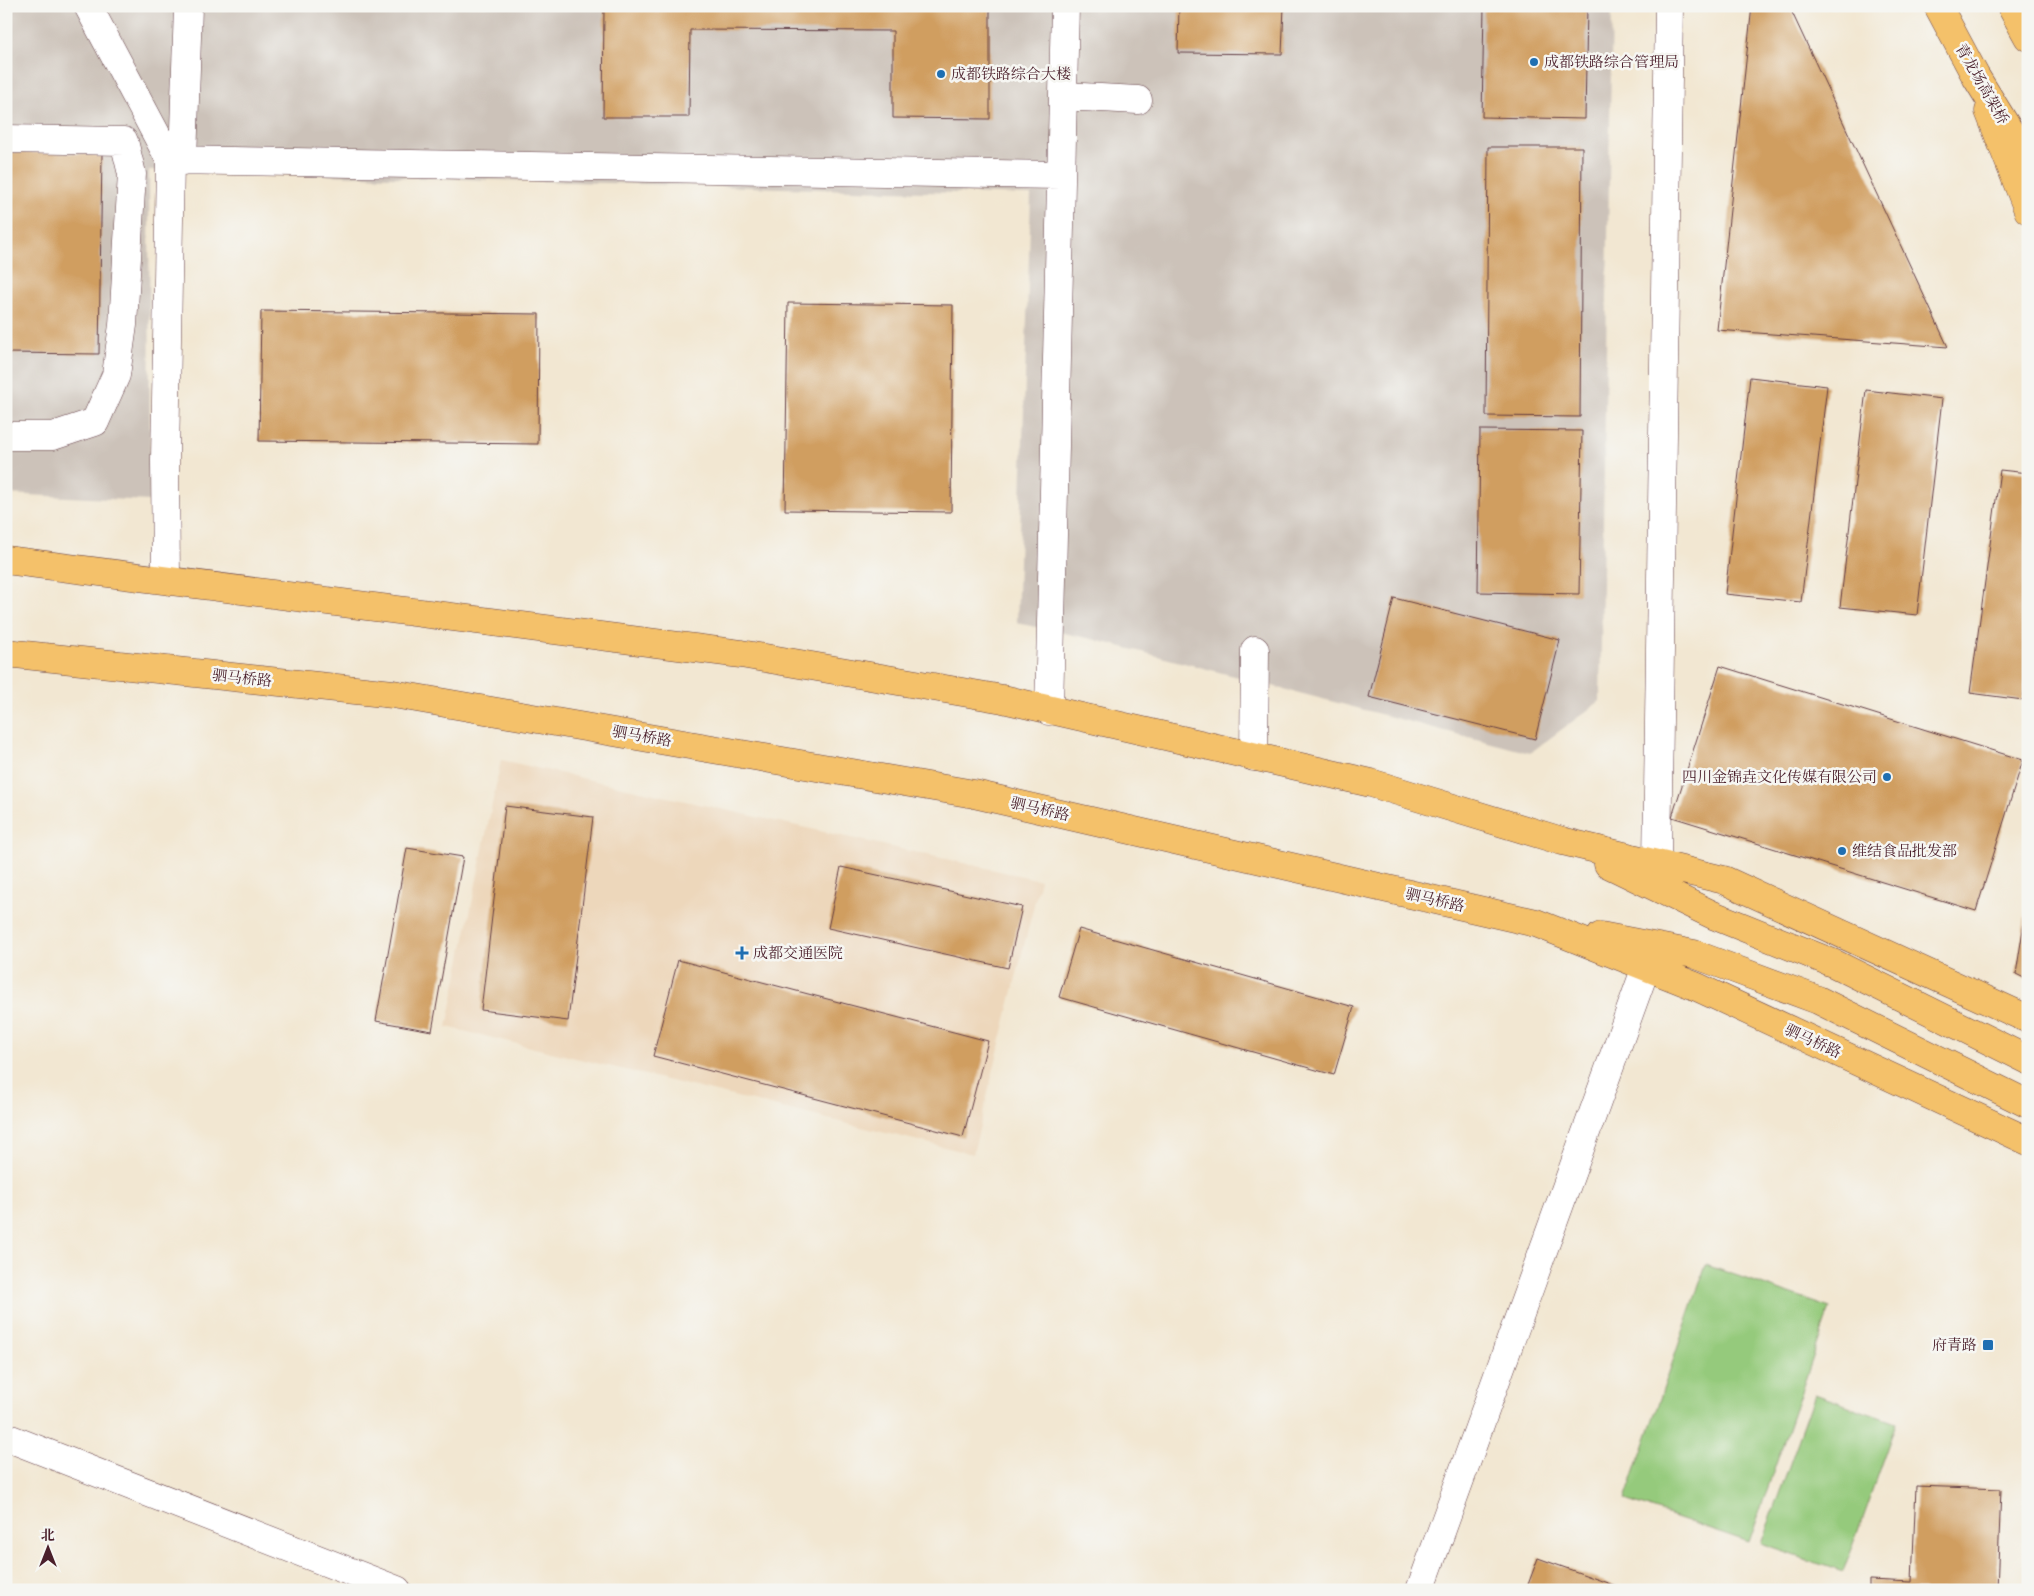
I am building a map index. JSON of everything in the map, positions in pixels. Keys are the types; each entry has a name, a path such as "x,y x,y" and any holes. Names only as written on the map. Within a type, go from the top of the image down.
{"main road":[{"name":"青龙场高架桥","path":"1938,6 1976,77 2028,162"},
{"path":"2011,6 2028,37"},
{"path":"1976,77 2028,210"},
{"path":"6,560 741,654 1003,699 1371,783 1562,841 1724,880 2028,1019"},
{"name":"驷马桥路","path":"6,653 393,694 974,794 1536,923 1695,986 2028,1141"},
{"path":"1562,841 1714,915 1835,964 2028,1060"},
{"path":"1536,923 1694,954 1818,1000 2028,1104"}],"street":[{"path":"88,6 176,160"},
{"path":"166,579 165,461 176,160 188,6"},
{"path":"1049,711 1065,6"},
{"path":"1657,864 1669,6"},
{"path":"1063,96 1138,100"},
{"path":"6,139 124,142 132,174 121,342 116,375 95,422 53,436 6,436"},
{"path":"176,160 1061,175"},
{"path":"1254,757 1255,650"},
{"path":"1420,1590 1646,967"},
{"path":"6,1437 397,1590"}],"shaded area":[{"path":"6,6 1612,6 1600,701 1530,753 1092,639 1017,623 1031,195 149,170 150,501 6,494"},
{"name":"成都交通医院","path":"501,760 1040,880 973,1154 447,1027"}],"green space":[{"path":"1706,1265 1830,1308 1749,1542 1625,1500"},
{"path":"1815,1394 1896,1423 1843,1572 1761,1544"}],"building":[{"name":"成都铁路综合大楼","path":"604,6 990,6 990,119 893,118 893,31 690,30 689,117 603,117"},
{"path":"1179,6 1284,6 1282,54 1178,53"},
{"name":"成都铁路综合管理局","path":"1484,6 1587,6 1585,119 1482,117"},
{"path":"1752,6 1789,6 1948,347 1717,330"},
{"path":"1488,147 1582,147 1580,417 1486,416"},
{"path":"6,152 102,154 99,354 6,353"},
{"path":"788,303 953,305 951,512 785,510"},
{"path":"261,311 539,314 538,444 259,441"},
{"path":"1750,377 1827,386 1801,602 1725,594"},
{"path":"1866,390 1942,399 1917,615 1840,607"},
{"path":"1480,430 1582,431 1579,594 1478,592"},
{"path":"2000,470 2028,473 2028,667 2023,700 1970,693"},
{"path":"1394,598 1560,640 1535,739 1369,697"},
{"path":"1720,666 2023,760 1976,911 1672,817"},
{"path":"505,806 593,817 568,1021 481,1010"},
{"path":"407,848 463,857 432,1031 376,1021"},
{"path":"841,867 1022,907 1008,968 828,928"},
{"path":"2028,904 2028,980 2016,974"},
{"path":"1079,929 1354,1007 1334,1075 1059,997"},
{"path":"678,960 988,1041 963,1137 653,1056"},
{"path":"1916,1486 2001,1489 1997,1590 1869,1590 1869,1580 1912,1582"},
{"path":"1538,1558 1627,1590 1526,1590"}],"place":[{"name":"成都铁路综合管理局","path":"1534,62"},
{"name":"成都铁路综合大楼","path":"941,74"},
{"name":"四川金锦垚文化传媒有限公司","path":"1887,777"},
{"name":"维结食品批发部","path":"1842,851"},
{"name":"成都交通医院","path":"742,953"},
{"name":"府青路","path":"1988,1345"}]}
